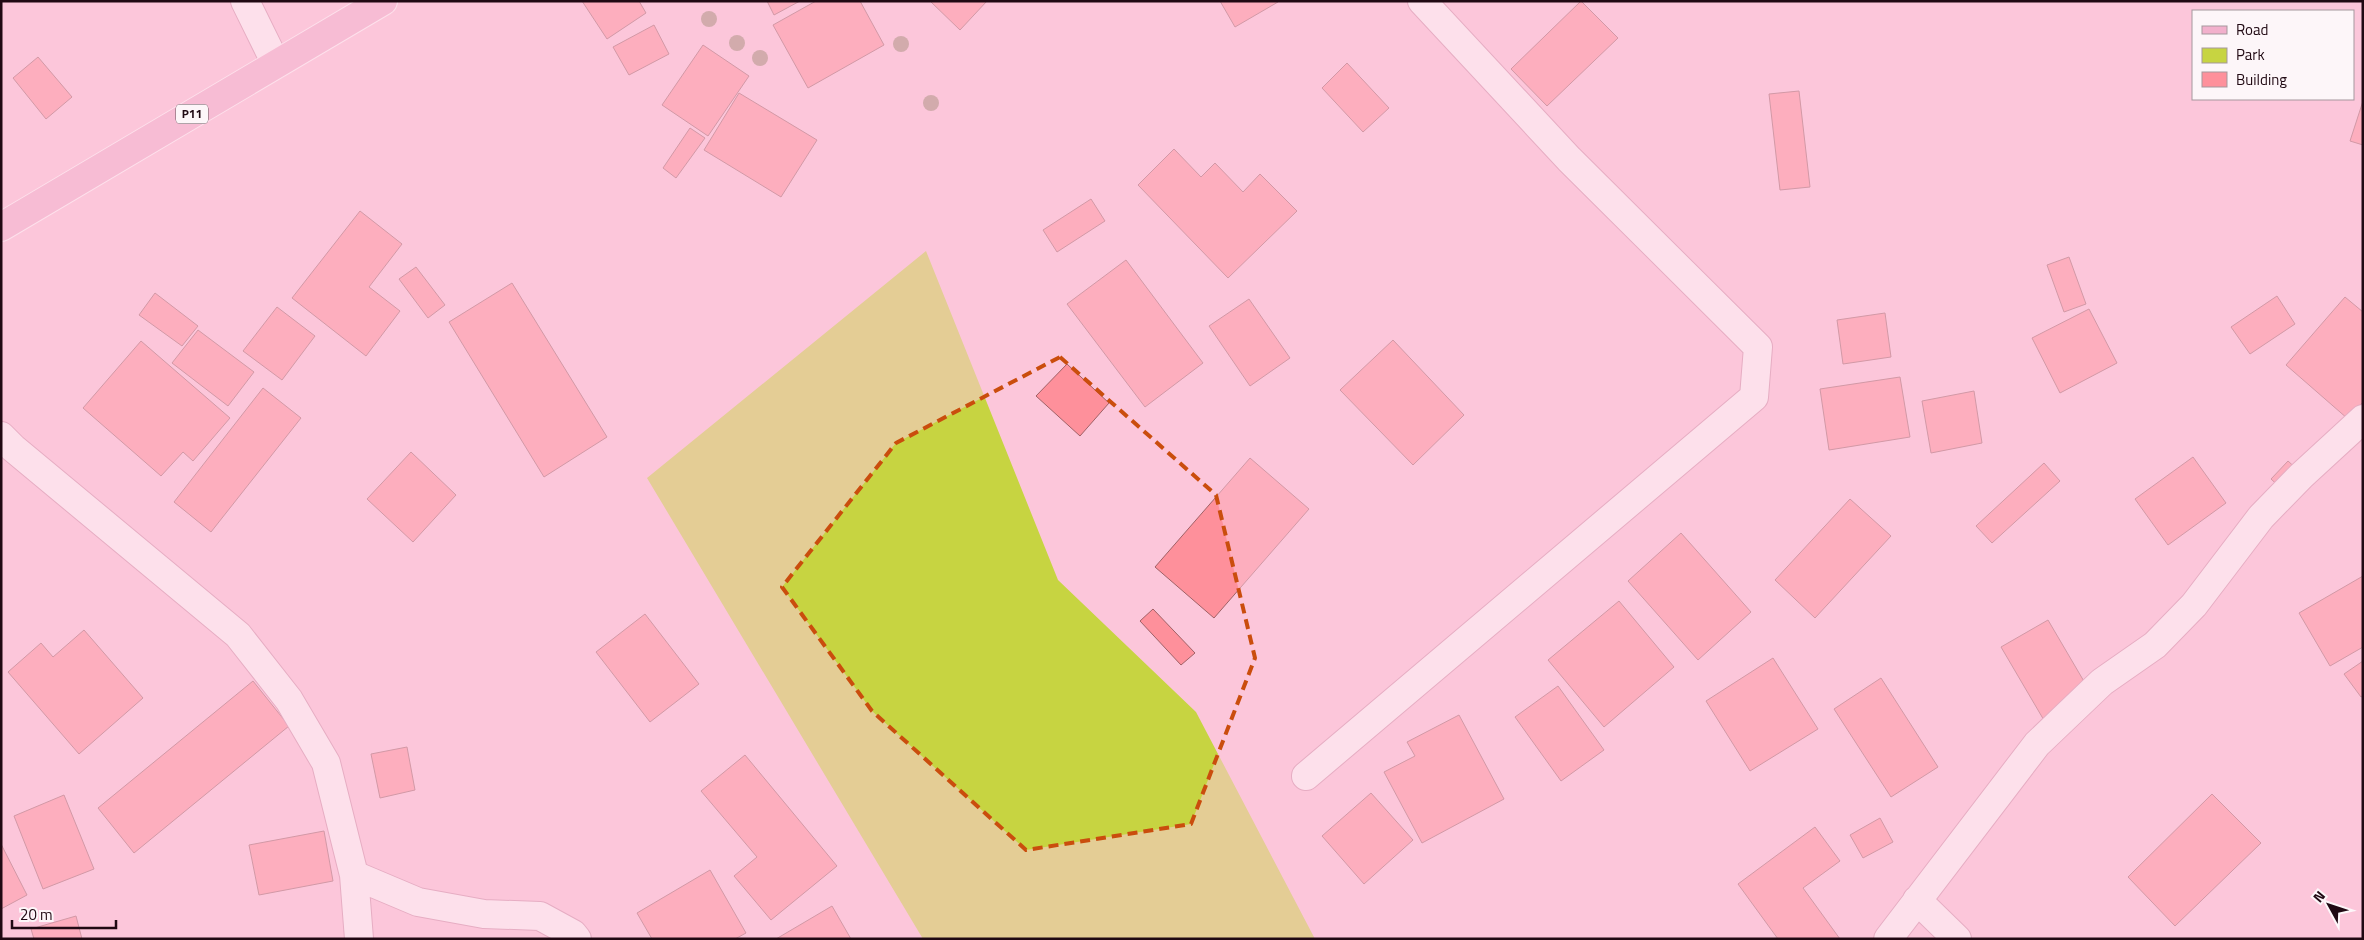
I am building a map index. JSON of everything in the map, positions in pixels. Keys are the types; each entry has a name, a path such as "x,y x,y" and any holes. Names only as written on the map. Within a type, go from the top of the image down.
{"main road":[{"name":"P11","path":"1,227 383,1"}],"street":[{"path":"245,1 276,64"},
{"path":"1306,776 1754,397 1758,347 1570,159 1422,1"},
{"path":"1888,939 2037,744 2102,682 2155,645 2194,605 2261,517 2301,476 2363,419"},
{"path":"1,436 238,635 289,700 326,763 354,875 359,939"},
{"path":"354,875 418,902 484,914 540,916 573,934 577,939"},
{"path":"1917,900 1957,939"}],"highlighted area":[{"path":"1060,357 1216,495 1255,658 1191,824 1026,850 872,711 782,587 896,443"}],"green space":[{"path":"926,251 1058,580 1196,712 1315,939 923,939 647,478"}],"building":[{"path":"582,1 639,1 646,13 607,39"},
{"path":"767,1 800,1 774,15"},
{"path":"816,1 860,1 884,45 808,88 773,25"},
{"path":"930,1 987,1 960,30"},
{"path":"1220,1 1277,1 1278,2 1235,27"},
{"path":"1581,1 1618,38 1547,106 1511,69"},
{"path":"654,25 669,54 629,75 613,47"},
{"path":"703,45 749,76 708,136 662,105"},
{"path":"38,57 72,97 46,119 13,78"},
{"path":"1347,63 1389,108 1363,132 1322,88"},
{"path":"1799,91 1810,187 1780,190 1769,94"},
{"path":"739,93 817,140 781,197 704,150"},
{"path":"2363,101 2363,145 2350,141"},
{"path":"690,128 705,138 676,178 663,168"},
{"path":"1174,149 1201,177 1215,163 1243,192 1260,174 1297,211 1228,278 1138,185"},
{"path":"1091,199 1105,221 1057,252 1043,230"},
{"path":"360,211 402,244 369,287 400,311 366,356 292,298"},
{"path":"2069,257 2086,304 2064,312 2047,265"},
{"path":"1126,260 1203,363 1145,407 1067,304"},
{"path":"416,267 445,305 428,318 399,279"},
{"path":"512,283 607,437 544,477 449,322"},
{"path":"155,293 198,326 182,346 139,315"},
{"path":"2277,296 2295,324 2250,354 2231,327"},
{"path":"2345,297 2363,312 2363,402 2348,419 2286,365"},
{"path":"1249,299 1290,358 1250,386 1209,326"},
{"path":"277,307 315,336 282,380 243,351"},
{"path":"2089,309 2117,363 2060,393 2032,338"},
{"path":"1885,313 1891,357 1843,364 1837,320"},
{"path":"198,330 254,372 228,406 172,363"},
{"path":"1393,340 1464,415 1413,465 1340,390"},
{"path":"141,341 230,418 193,461 183,452 161,476 83,408"},
{"path":"1067,364 1109,403 1080,436 1036,396"},
{"path":"1900,377 1910,437 1829,450 1820,389"},
{"path":"263,388 301,418 211,532 174,502"},
{"path":"1974,391 1982,443 1931,453 1922,401"},
{"path":"411,452 456,495 413,542 367,499"},
{"path":"2193,457 2226,503 2168,545 2135,499"},
{"path":"1250,458 1309,509 1214,618 1155,567"},
{"path":"2288,461 2300,472 2283,490 2271,479"},
{"path":"2044,463 2060,481 1992,543 1976,526"},
{"path":"1850,499 1891,536 1815,618 1775,580"},
{"path":"1681,533 1751,612 1698,660 1628,581"},
{"path":"2363,576 2363,647 2330,666 2299,613"},
{"path":"1619,601 1674,667 1604,727 1548,660"},
{"path":"1153,609 1195,653 1181,665 1140,621"},
{"path":"645,614 699,684 650,722 596,652"},
{"path":"2048,620 2092,695 2045,722 2001,647"},
{"path":"84,630 143,698 79,754 8,672 41,643 53,657"},
{"path":"1773,658 1818,729 1750,771 1706,701"},
{"path":"2363,661 2363,696 2361,697 2344,674"},
{"path":"1881,678 1938,767 1891,797 1834,709"},
{"path":"253,681 289,726 134,853 98,808"},
{"path":"1558,686 1604,750 1561,781 1515,717"},
{"path":"1459,715 1504,799 1422,843 1384,772 1415,756 1407,742"},
{"path":"407,747 415,790 380,798 371,754"},
{"path":"745,755 837,866 771,920 734,876 757,857 701,791"},
{"path":"1371,793 1413,840 1364,884 1322,836"},
{"path":"2212,794 2261,843 2175,926 2128,877"},
{"path":"64,795 94,869 43,889 14,816"},
{"path":"1880,818 1893,842 1863,858 1850,835"},
{"path":"1815,827 1840,861 1803,888 1840,939 1778,939 1738,884"},
{"path":"324,831 333,881 259,895 249,845"},
{"path":"1,844 27,895 1,909"},
{"path":"710,870 746,933 735,939 652,939 637,913"},
{"path":"832,906 851,939 776,939"},
{"path":"76,916 82,939 34,939 31,929"}]}
